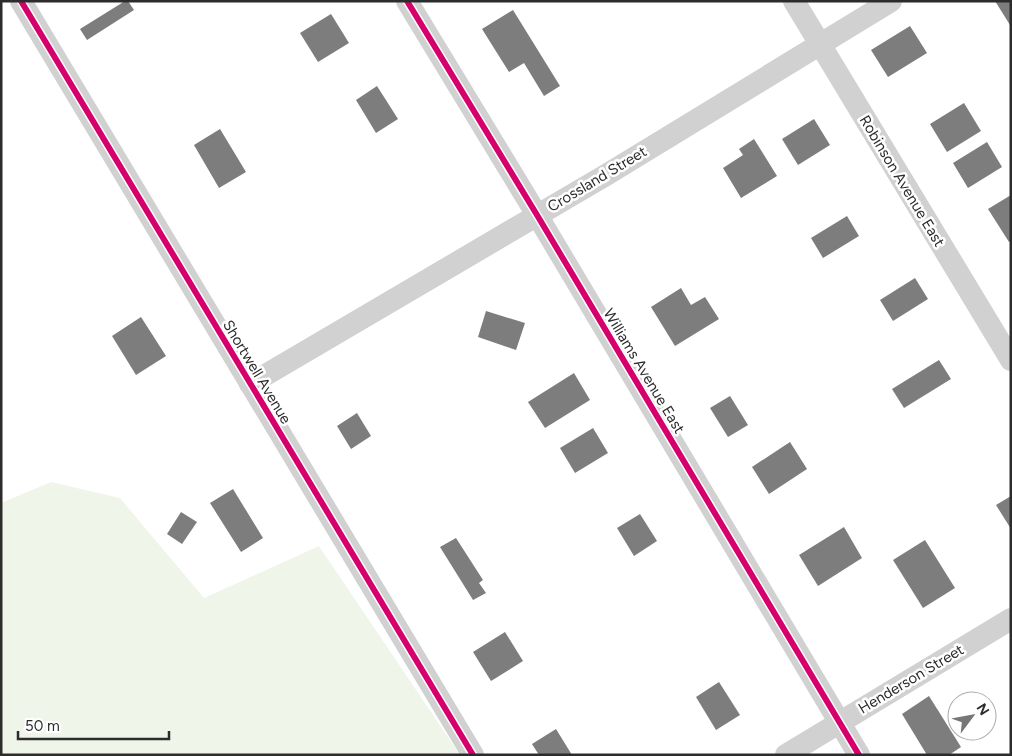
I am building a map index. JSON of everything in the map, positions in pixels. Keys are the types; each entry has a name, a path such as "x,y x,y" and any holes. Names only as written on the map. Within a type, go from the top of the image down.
{"street":[{"name":"Shortwell Avenue","path":"21,1 473,755"},
{"name":"Williams Avenue East","path":"406,1 537,215 859,755"},
{"name":"Robinson Avenue East","path":"794,1 1011,360"},
{"name":"Crossland Street","path":"250,384 537,215 891,1"},
{"name":"Henderson Street","path":"786,755 1011,619"}],"shaded area":[{"path":"51,482 120,498 204,598 319,546 460,755 1,755 1,503"}],"building":[{"path":"125,1 128,1 134,10 87,40 80,29"},
{"path":"995,1 1011,1 1010,25"},
{"path":"513,10 560,86 544,96 524,63 509,72 482,29"},
{"path":"331,14 349,43 318,62 300,33"},
{"path":"910,26 927,53 888,77 871,50"},
{"path":"377,86 398,119 376,133 356,100"},
{"path":"964,103 981,131 947,152 930,124"},
{"path":"814,119 830,145 798,165 782,139"},
{"path":"220,129 246,172 219,188 194,145"},
{"path":"754,139 777,176 741,198 723,168 743,155 739,149"},
{"path":"987,142 1002,167 968,188 953,163"},
{"path":"1011,195 1011,241 1009,242 988,209"},
{"path":"847,216 859,236 823,258 811,238"},
{"path":"915,278 928,299 893,321 880,300"},
{"path":"681,288 691,305 705,297 719,319 675,346 651,307"},
{"path":"486,311 525,323 516,350 478,337"},
{"path":"141,317 166,356 136,375 112,336"},
{"path":"939,360 951,379 904,408 892,389"},
{"path":"574,373 590,400 545,428 528,402"},
{"path":"730,396 748,425 728,437 710,408"},
{"path":"357,413 371,436 351,449 337,426"},
{"path":"593,428 608,453 575,473 560,448"},
{"path":"790,442 807,469 769,494 752,467"},
{"path":"233,489 263,538 241,552 210,503"},
{"path":"1011,496 1011,529 996,505"},
{"path":"181,512 197,522 182,544 167,534"},
{"path":"640,514 657,541 634,556 617,528"},
{"path":"844,527 862,558 818,586 799,555"},
{"path":"456,538 483,580 479,583 486,593 473,600 440,547"},
{"path":"925,540 955,588 923,608 893,560"},
{"path":"505,632 523,661 491,681 473,652"},
{"path":"719,682 740,715 716,730 696,697"},
{"path":"929,696 947,725 947,741 957,741 961,747 949,755 927,755 902,714"},
{"path":"556,729 572,755 539,755 532,744"}],"cycle path":[{"path":"21,1 473,755"},
{"path":"407,1 859,755"}]}
